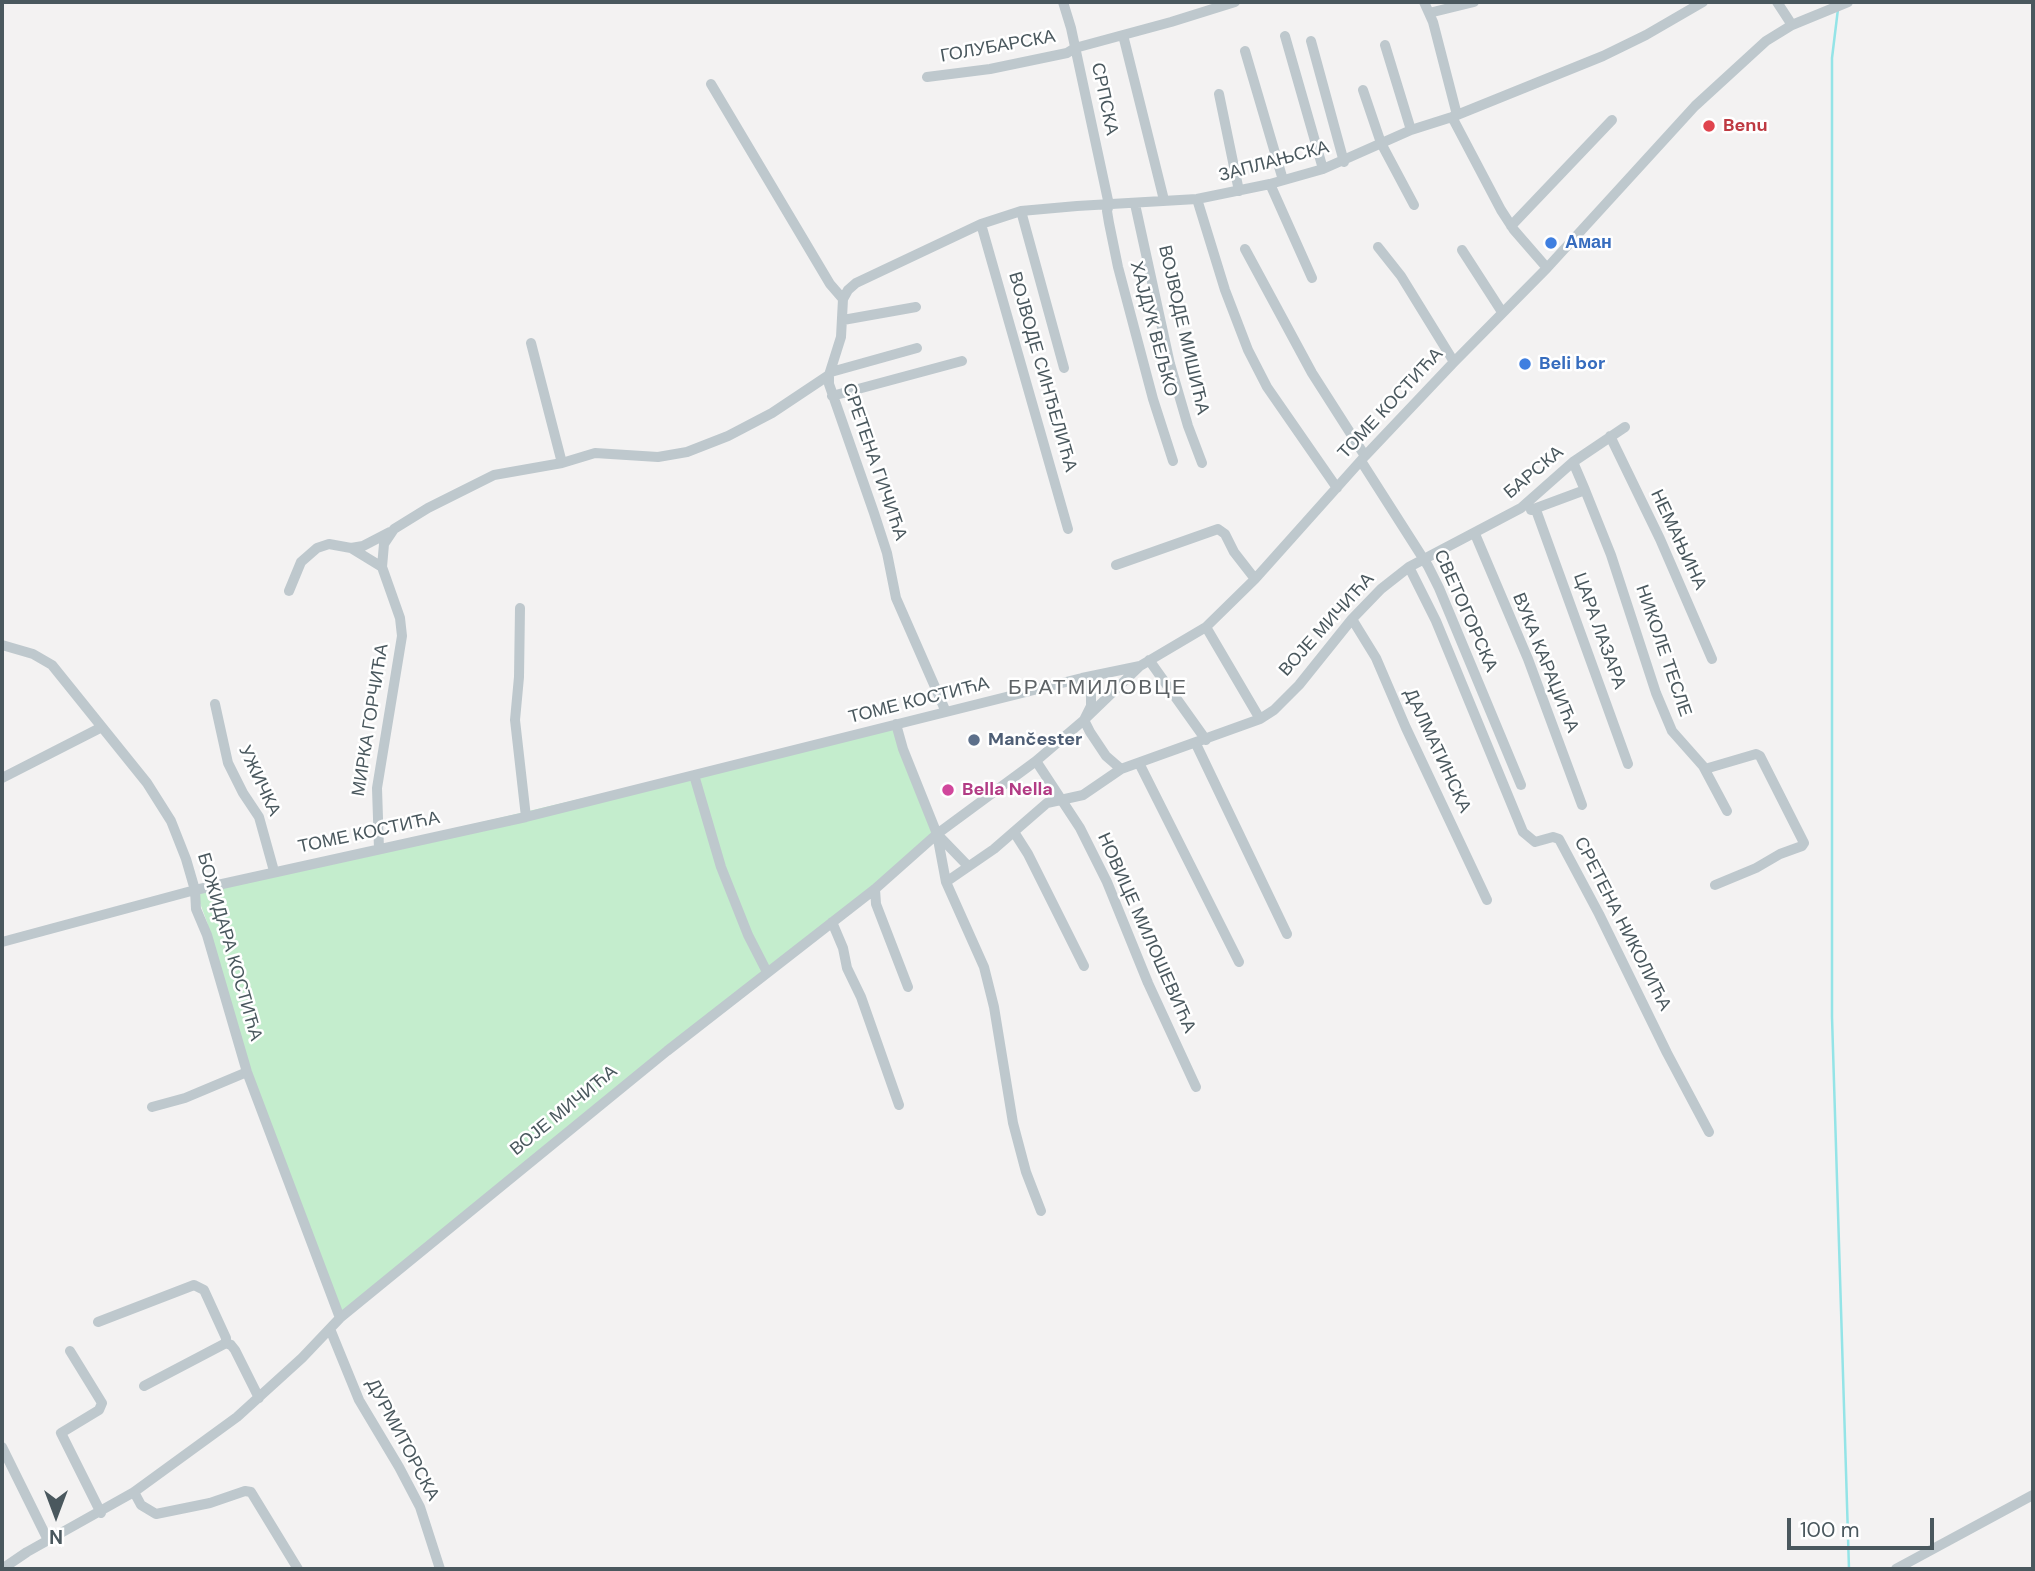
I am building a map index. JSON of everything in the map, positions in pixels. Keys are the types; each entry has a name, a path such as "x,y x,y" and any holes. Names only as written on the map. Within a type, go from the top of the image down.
{"street":[{"name":"СРПСКА","path":"1063,2 1109,205"},
{"name":"ГОЛУБАРСКА","path":"927,77 990,69 1067,53 1075,47 1235,2"},
{"path":"1424,2 1455,116 1511,226 1547,268"},
{"path":"1429,13 1475,2"},
{"name":"ЗАПЛАЊСКА","path":"843,299 856,283 981,224 1021,211 1198,199 1270,184 1344,162 1381,143 1614,51 1703,2"},
{"path":"1777,2 1792,26"},
{"name":"ТОМЕ КОСТИЋА","path":"2,942 195,890 526,817 1144,663 1206,627 1255,579 1363,459 1547,268 1695,106 1766,41 1792,26 1847,2"},
{"path":"1123,35 1164,200"},
{"path":"1285,36 1323,169"},
{"path":"1311,41 1344,162"},
{"path":"1385,45 1411,131"},
{"path":"1245,51 1283,180"},
{"path":"711,84 830,285 843,299"},
{"path":"1363,90 1381,143 1414,205"},
{"path":"1219,94 1239,191"},
{"path":"1511,226 1612,120"},
{"path":"1270,184 1312,278"},
{"path":"1198,199 1225,290 1248,350 1268,387 1337,488"},
{"name":"ВОЈВОДЕ МИШИЋА","path":"1135,204 1172,374 1202,463"},
{"name":"ХАЈДУК ВЕЉКО","path":"1109,205 1107,211 1118,267 1172,461"},
{"path":"1021,211 1064,368"},
{"name":"ВОЈВОДЕ СИНЂЕЛИЋА","path":"981,224 1068,529"},
{"path":"1378,247 1401,276 1454,362"},
{"name":"СВЕТОГОРСКА","path":"1245,249 1312,373 1424,559 1457,630 1521,785"},
{"path":"1462,250 1502,312"},
{"name":"СРЕТЕНА ГИЧИЋА","path":"843,299 841,337 830,373 832,396 887,553 895,598 946,712"},
{"path":"843,320 916,307"},
{"path":"531,343 562,463"},
{"path":"289,591 301,562 317,548 329,544 351,548 363,546 393,531 416,514 494,475 562,463 595,453 659,457 687,452 728,436 772,413 830,373 917,348"},
{"path":"832,396 962,361"},
{"name":"БАРСКА","path":"1424,559 1521,508 1573,462 1626,426"},
{"name":"НЕМАЊИНА","path":"1610,436 1660,539 1712,659"},
{"name":"НИКОЛЕ ТЕСЛЕ","path":"1573,462 1611,555 1656,693 1672,731 1705,768 1727,811"},
{"path":"1521,508 1536,509 1585,490"},
{"name":"ЦАРА ЛАЗАРА","path":"1536,509 1628,764"},
{"path":"1116,565 1219,529 1255,579"},
{"path":"351,548 382,568 384,544 393,531"},
{"name":"ВУКА КАРАЏИЋА","path":"1475,534 1528,659 1582,805"},
{"name":"ВОЈЕ МИЧИЋА","path":"946,882 994,849 1047,803 1083,795 1121,769 1201,742 1260,719 1274,710 1299,685 1352,619 1381,589 1424,559"},
{"name":"МИРКА ГОРЧИЋА","path":"379,849 377,788 402,636 400,618 382,568"},
{"name":"СРЕТЕНА НИКОЛИЋА","path":"1409,568 1426,599 1523,832 1535,842 1552,837 1559,839 1709,1132"},
{"path":"520,608 515,720 526,817"},
{"name":"ДАЛМАТИНСКА","path":"1352,619 1376,658 1487,900"},
{"path":"1206,627 1260,719"},
{"name":"БОЖИДАРА КОСТИЋА","path":"2,645 33,654 52,666 147,783 171,821 186,859 195,890 196,909 207,935 247,1072 341,1318"},
{"path":"1144,663 1201,742 1287,934"},
{"name":"ВОЈЕ МИЧИЋА","path":"2,1569 134,1492 237,1417 341,1318 506,1181 875,889 937,834 1036,761 1144,663"},
{"path":"1082,678 1091,695 1091,706 1084,720 1106,756 1121,769"},
{"name":"УЖИЧКА","path":"215,705 228,763 259,817 274,871"},
{"path":"896,724 903,749 937,834 946,882 984,967 995,1007 1013,1123 1026,1172 1041,1211"},
{"path":"2,778 102,727"},
{"path":"1705,768 1756,754 1760,756 1804,843 1756,868 1715,885"},
{"name":"НОВИЦЕ МИЛОШЕВИЋА","path":"1036,761 1080,828 1107,882 1148,983 1196,1087"},
{"path":"1139,763 1239,962"},
{"path":"694,775 721,867 748,935 767,972"},
{"path":"1014,832 1028,854 1084,966"},
{"path":"937,834 968,866"},
{"path":"875,889 876,904 908,988"},
{"path":"832,922 899,1105"},
{"path":"152,1107 185,1098 247,1072"},
{"path":"98,1322 194,1285 204,1290 223,1330 226,1343"},
{"name":"ДУРМИТОРСКА","path":"330,1329 359,1400 420,1507 440,1569"},
{"path":"144,1387 226,1343"},
{"path":"226,1343 235,1350 258,1398"},
{"path":"70,1351 102,1403 99,1410 61,1433 101,1513"},
{"path":"2,1447 48,1540"},
{"path":"134,1492 141,1505 156,1514 211,1503 245,1491 251,1492 298,1569"},
{"path":"1896,1569 2033,1495"}],"green space":[{"path":"896,724 937,834 340,1318 247,1072 207,922 195,890"}],"waterway":[{"path":"1838,9 1832,58 1832,1017 1849,1569"}],"place":[{"name":"Benu","path":"1709,126"},
{"name":"Аман","path":"1551,243"},
{"name":"Beli bor","path":"1525,364"},
{"name":"Mančester","path":"974,740"},
{"name":"Bella Nella","path":"948,790"}],"district":[{"name":"БРАТМИЛОВЦЕ","path":"1098,688"}]}
